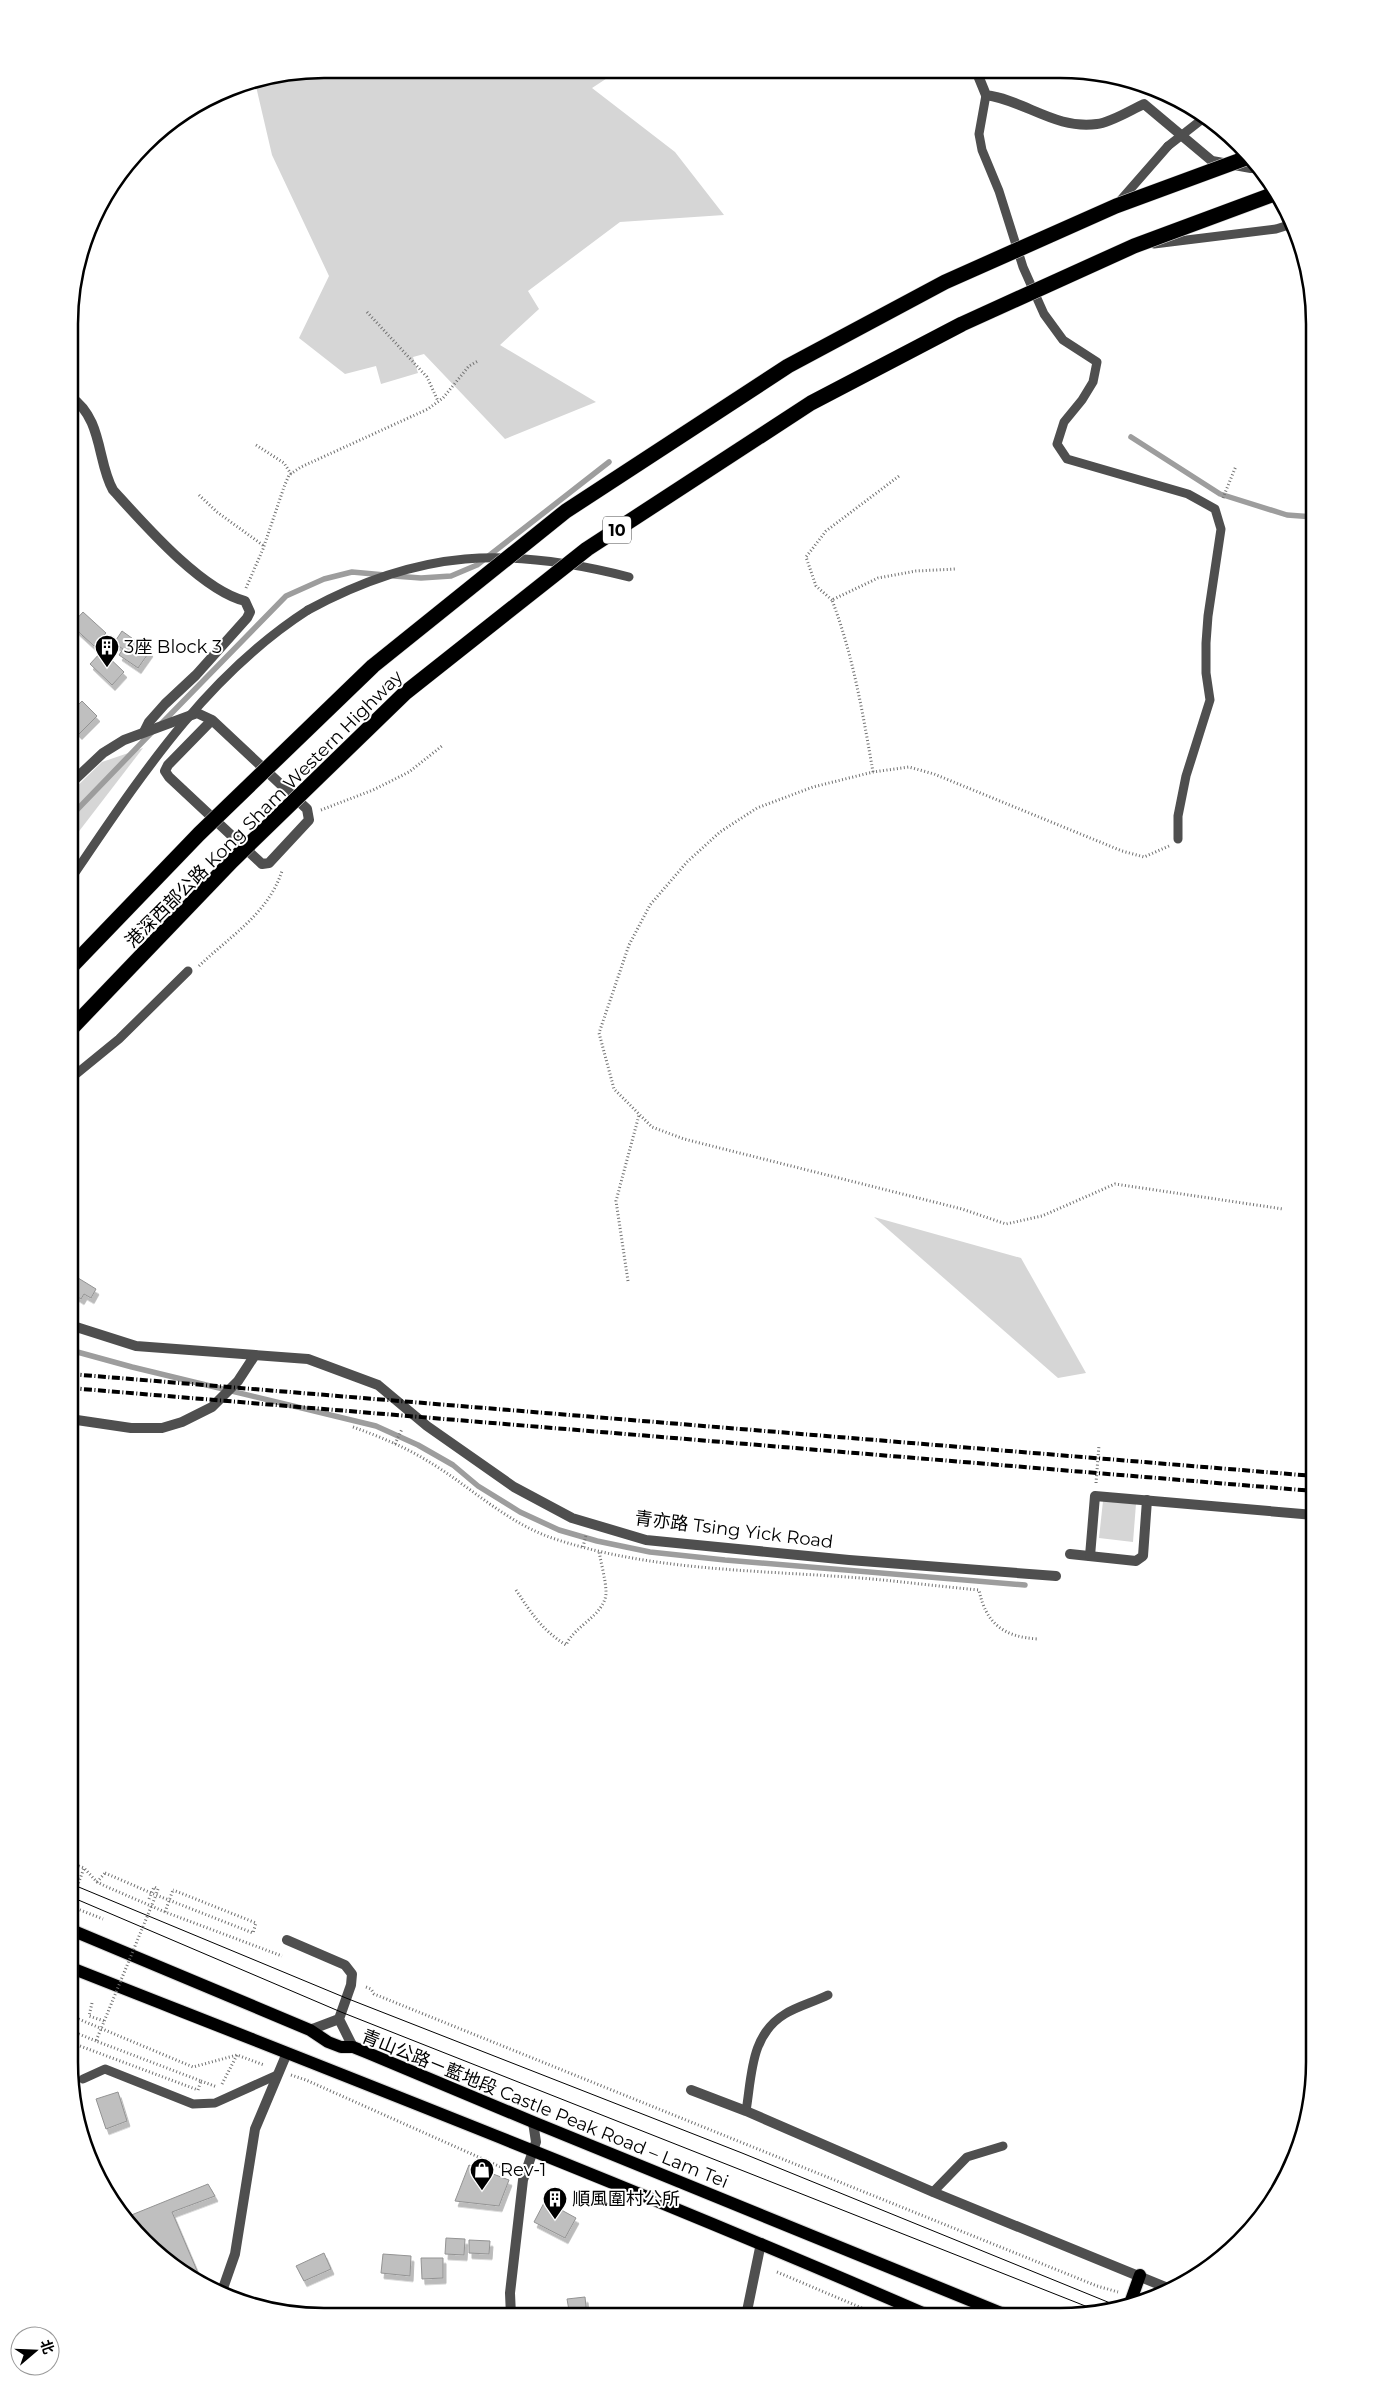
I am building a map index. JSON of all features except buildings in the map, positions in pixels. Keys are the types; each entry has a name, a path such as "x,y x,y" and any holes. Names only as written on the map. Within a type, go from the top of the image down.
{"highway":[{"name":"港深西部公路 Kong Sham Western Highway","path":"78,960 199,834 373,666 566,511 788,366 945,282 1116,206 1243,159"},
{"name":"港深西部公路 Kong Sham Western Highway","path":"78,1022 232,861 405,693 587,549 811,403 962,324 1134,246 1270,196"}],"main road":[{"name":"青山公路－藍地段 Castle Peak Road – Lam Tei","path":"78,1933 310,2030 328,2042 341,2047 353,2047 989,2308"},
{"path":"78,1971 534,2150 761,2243 911,2308"},
{"path":"1132,2297 1140,2275"}],"street":[{"path":"979,78 986,95 1004,97 1054,120 1078,124 1098,124 1144,104 1212,161 1250,168"},
{"path":"78,404 89,418 100,444 108,482 113,490 205,581 240,600 248,606 250,612 247,618 196,675 149,722 144,732"},
{"path":"78,776 103,753 124,740 197,713 212,720 307,809 309,820 269,863 262,864 169,777 166,771 168,765 212,720"},
{"name":"青亦路 Tsing Yick Road","path":"78,1328 136,1346 308,1359 378,1385 427,1426 514,1487 572,1518 646,1540 849,1560 1056,1576"},
{"path":"78,1420 131,1428 162,1428 212,1407 238,1381 255,1355"},
{"path":"1090,1556 1095,1496 1306,1514"},
{"path":"1070,1554 1136,1561 1143,1556 1147,1500"},
{"path":"287,1940 346,1965 352,1974 351,1985 339,2018 353,2047"},
{"path":"310,2030 339,2018"},
{"path":"223,2287 235,2254 255,2128 287,2053"},
{"path":"691,2090 746,2111 933,2192 1164,2285"},
{"path":"510,2308 510,2293 524,2180 534,2150 536,2132 533,2122"},
{"path":"748,2308 761,2243"}],"lane":[{"path":"986,95 980,134 982,150 999,191 1023,267 1044,314 1063,340 1097,362 1093,382 1082,400 1064,422 1057,444 1067,460 1188,494 1215,508 1221,529 1208,616 1206,643 1206,673 1210,700 1186,776 1178,816 1178,839"},
{"path":"1116,206 1168,146 1199,121"},
{"path":"1134,246 1285,226"},
{"path":"78,868 149,764 201,702 258,646 308,610 332,597 380,577 430,562 453,559 502,556 533,558 561,562 628,577"},
{"path":"78,1072 119,1039 188,971"},
{"path":"746,2111 753,2058 760,2037 784,2015 828,1995"},
{"path":"83,2079 105,2069 193,2104 205,2104 215,2103 278,2073"},
{"path":"933,2192 967,2156 1003,2146"}],"path":[{"path":"367,312 427,377 438,401"},
{"path":"240,600 264,546 284,487 291,474 428,409 451,390 469,366 478,361"},
{"path":"256,445 284,463 291,474"},
{"path":"1217,514 1236,466"},
{"path":"873,772 859,692 842,627 832,600 816,586 806,557 826,531 899,476"},
{"path":"199,495 217,512 264,546"},
{"path":"832,600 878,578 916,571 956,568"},
{"path":"309,814 373,790 409,772 442,746"},
{"path":"1178,839 1166,849 1144,857 1122,851 934,774 909,767 873,772 813,787 757,808 714,838 687,862 650,905 629,944 599,1033 614,1089 652,1128 684,1139 962,1209 1006,1224 1042,1216 1115,1184 1283,1210"},
{"path":"628,1281 616,1201 639,1115"},
{"path":"353,1427 395,1444 426,1460 488,1504 553,1538 623,1557 712,1569 848,1577 979,1590 982,1603 996,1625 1015,1636 1038,1639"},
{"path":"395,1444 402,1429"},
{"path":"1095,1496 1100,1445"},
{"path":"516,1590 535,1619 546,1631 566,1644 575,1631 596,1612 606,1594 599,1551"},
{"path":"78,1866 84,1868 97,1882 165,1912 291,1960"},
{"path":"79,1879 84,1868"},
{"path":"97,1882 105,1874 156,1895 252,1933 256,1923 173,1890 165,1912"},
{"path":"96,2041 158,1889 154,1887 149,1899"},
{"path":"78,1910 103,1920"},
{"path":"372,1989 374,1994 1099,2286"},
{"path":"92,2003 89,2016 104,2021"},
{"path":"78,2020 193,2067 237,2055 278,2073 306,2080 516,2174"},
{"path":"78,2034 220,2088 237,2055"},
{"path":"80,2046 198,2090 201,2081"},
{"path":"776,2272 862,2308"}],"shaded area":[{"path":"307,78 607,78 592,88 675,152 724,215 620,222 528,291 539,309 500,345 596,402 505,439 424,354 413,357 418,373 381,384 376,366 345,374 299,338 329,276 272,155 256,87 275,82"},
{"path":"143,748 78,833 78,785 102,762"},
{"path":"874,1217 1021,1258 1086,1373 1058,1378"},
{"path":"1103,1501 1136,1504 1133,1542 1099,1538"}],"waterway":[{"path":"1131,437 1220,494 1287,515 1306,516"},
{"path":"394,576 421,578 451,576 477,565 609,462"},
{"path":"160,725 286,596 324,579 352,572 385,575"},
{"path":"78,809 153,731"},
{"path":"78,1352 376,1426 418,1445 453,1465 478,1486 520,1512 559,1530 597,1541 650,1552 725,1560 1025,1585"}],"tram line":[{"path":"78,1887 346,1998 742,2153 1111,2303"},
{"path":"78,1900 341,2012 1087,2307"}],"railway":[{"path":"78,1375 1306,1475"},
{"path":"78,1389 1306,1490"}],"place":[{"name":"3座 Block 3","path":"107,668"},
{"name":"Rev-1","path":"482,2191"},
{"name":"順風圍村公所","path":"555,2220"}]}
